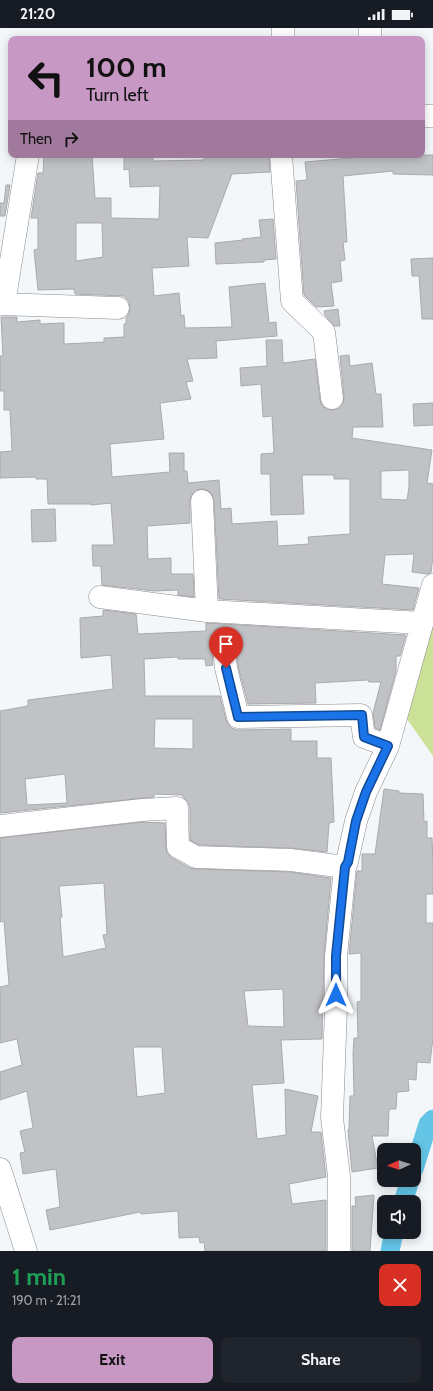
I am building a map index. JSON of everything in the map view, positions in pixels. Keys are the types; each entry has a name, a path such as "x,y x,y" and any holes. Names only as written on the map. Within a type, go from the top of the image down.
{"street":[{"path":"27,158 2,304 118,308"},
{"path":"281,158 292,301 324,332 332,398"},
{"path":"202,501 206,611"},
{"path":"339,1251 339,1176 332,1118 336,1008 336,956 345,867 348,862 356,821 364,799 388,746 433,585"},
{"path":"100,597 206,611 422,623"},
{"path":"223,639 226,668 238,717 362,715 364,737 388,746"},
{"path":"0,826 134,811 176,808 178,847 196,857 291,860 345,867"},
{"path":"0,1169 26,1251"}],"green space":[{"path":"432,626 433,627 433,756 407,719"}],"building":[{"path":"425,155 433,155 433,175 393,174 393,171 343,176 347,242 343,242 345,260 340,261 342,281 331,283 334,306 316,307 304,295 296,181 307,180 305,162 351,158 425,158"},
{"path":"44,158 92,158 95,198 111,198 111,218 159,219 160,186 130,187 129,169 124,170 124,158 153,158 153,161 204,160 204,158 269,158 270,172 232,174 208,238 187,237 189,266 152,268 154,296 179,293 181,316 184,315 185,328 232,327 229,287 265,283 269,323 276,322 277,336 216,341 217,358 187,359 193,381 186,382 191,399 160,403 164,439 110,444 112,477 170,472 169,453 184,453 184,471 187,471 188,483 219,480 221,509 231,508 232,524 277,521 278,546 309,544 308,537 350,534 350,479 334,479 334,475 302,475 304,514 271,515 270,474 261,474 261,454 274,453 272,416 263,417 261,384 241,386 240,368 267,366 266,340 282,340 283,363 315,359 322,406 333,410 340,408 344,397 340,356 349,355 350,366 372,363 376,394 381,394 383,427 353,427 352,438 432,450 427,483 433,484 433,556 431,573 412,572 414,554 385,555 382,584 419,588 413,610 219,599 214,500 212,494 207,490 202,489 196,490 191,496 190,523 147,526 148,559 171,558 171,574 193,574 194,597 178,595 178,590 154,591 102,585 101,566 93,566 92,545 114,545 111,503 91,505 48,504 47,479 36,479 36,477 0,478 0,452 12,451 10,410 4,410 4,391 0,391 0,356 3,356 1,317 17,317 17,322 40,320 40,324 64,323 64,344 104,342 104,338 124,337 124,324 126,324 126,318 130,309 129,302 124,296 75,294 74,289 38,290 34,250 38,249 38,218 31,218 38,173 43,173","holes":["76,223 102,223 103,257 76,261","409,470 407,500 381,499 381,471"]},
{"path":"6,185 10,185 5,216 0,216 0,203 4,203"},
{"path":"273,219 276,259 264,260 264,262 216,264 215,243 261,237 259,220"},
{"path":"433,258 433,319 422,319 419,276 412,276 411,259"},
{"path":"338,309 340,326 334,326 325,315 324,311"},
{"path":"433,403 433,425 414,426 413,404"},
{"path":"55,509 56,541 32,542 31,510"},
{"path":"103,610 136,614 138,634 206,631 206,623 406,635 400,656 396,656 396,671 380,730 375,728 373,713 381,682 369,682 368,680 315,683 316,703 248,704 238,666 235,637 233,631 228,627 216,629 211,634 213,665 206,666 205,659 178,659 178,657 144,659 145,696 220,696 226,720 232,728 238,730 291,729 291,741 317,741 317,758 331,758 334,822 329,823 327,852 291,848 199,845 190,840 190,808 183,795 154,794 154,797 0,813 0,711 28,706 28,700 113,689 111,655 81,658 80,618 103,616","holes":["155,719 193,719 193,749 154,748","65,774 67,803 27,805 25,779"]},
{"path":"384,789 399,791 399,793 423,794 424,822 427,821 427,838 432,838 433,864 433,894 426,894 426,923 433,923 433,1038 430,1063 417,1062 416,1080 408,1079 409,1091 397,1092 396,1109 389,1109 388,1136 372,1136 377,1168 352,1172 348,1130 350,1096 354,1096 353,1053 354,1038 358,1038 357,1002 361,1001 361,953 349,954 357,871 362,871 362,854 375,854"},
{"path":"143,822 165,823 167,853 172,858 190,868 290,872 331,878 324,955 322,1039 281,1040 284,1083 252,1085 257,1139 286,1135 285,1089 318,1096 311,1132 321,1132 326,1177 289,1184 292,1204 326,1200 326,1251 205,1251 204,1242 200,1243 199,1237 179,1238 178,1211 141,1214 140,1212 50,1230 46,1210 60,1207 56,1169 23,1174 20,1153 25,1152 20,1131 33,1128 27,1091 0,1100 0,1072 22,1065 17,1039 0,1043 0,987 9,985 4,921 0,922 0,838","holes":["104,883 107,934 103,935 106,948 63,957 60,917 62,917 59,886","283,989 284,1027 248,1026 244,991","133,1047 162,1047 165,1093 137,1097"]},
{"path":"374,1195 370,1251 352,1251 352,1206 356,1206 355,1197"}],"waterway":[{"path":"421,1146 428,1124 433,1119"},
{"path":"405,1195 408,1187"},
{"path":"390,1251 393,1239"}],"route":[{"path":"226,668 238,717 362,715 364,737 388,746 366,792 356,821 348,862 345,867 336,956 336,995"}]}
